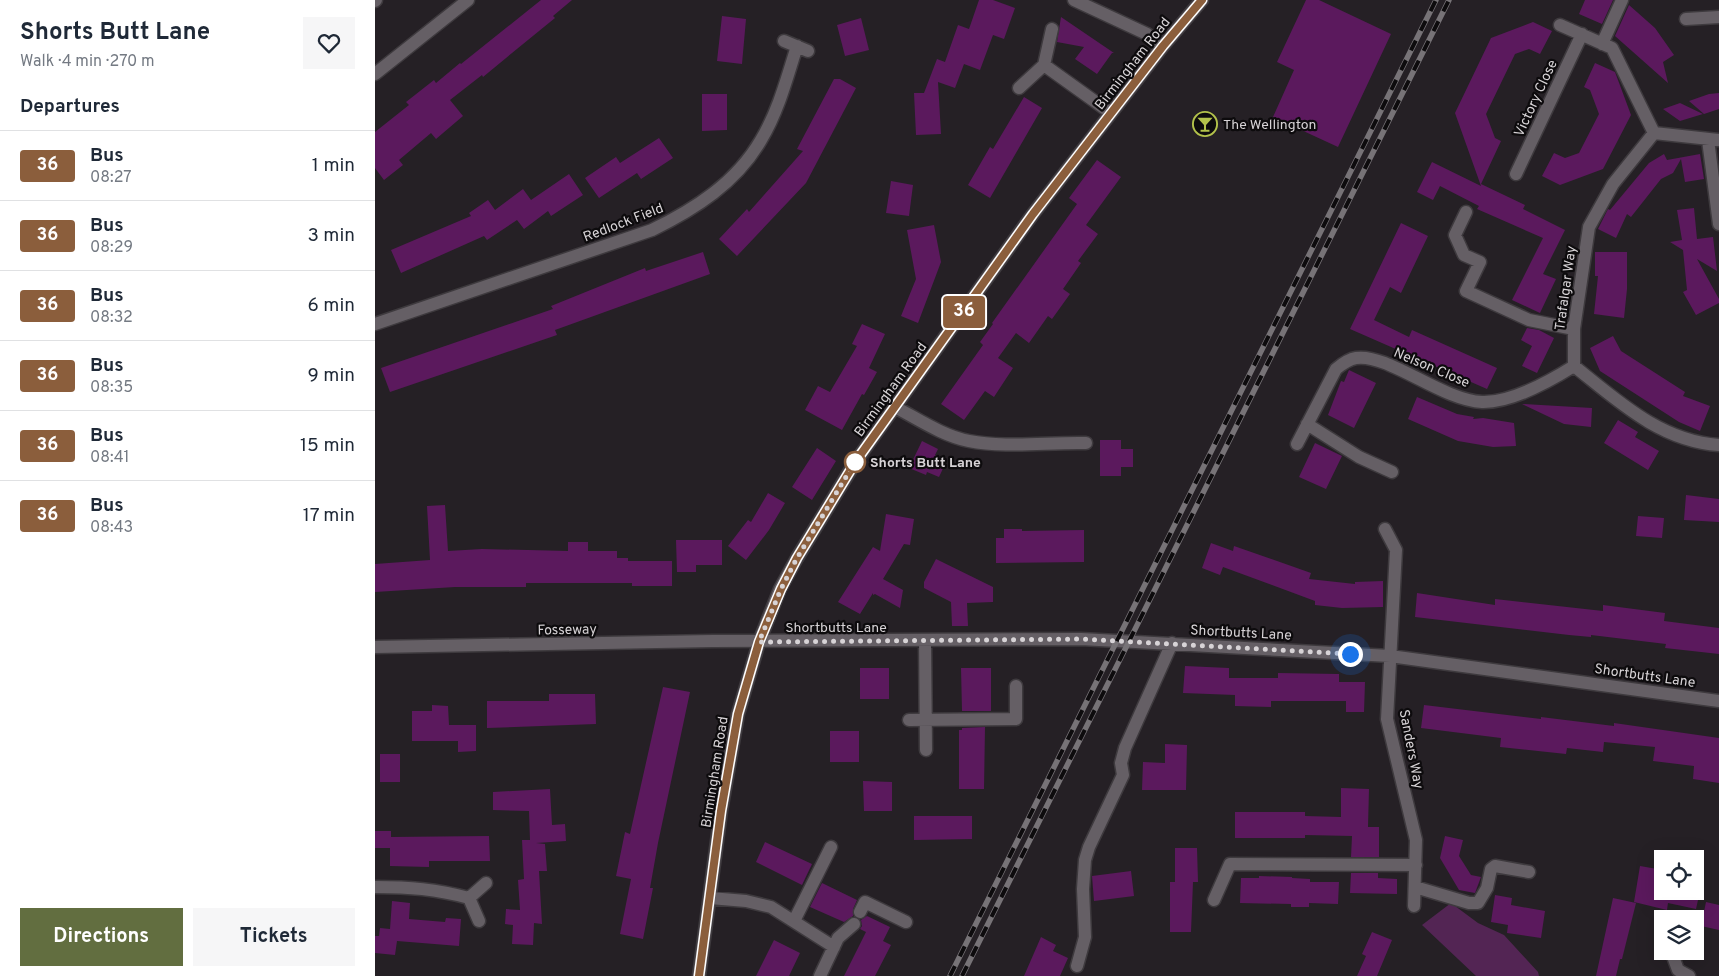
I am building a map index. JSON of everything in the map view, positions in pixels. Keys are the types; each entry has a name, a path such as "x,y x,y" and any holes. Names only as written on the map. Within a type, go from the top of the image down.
{"street":[{"path":"375,74 468,0"},
{"path":"1074,0 1136,29 1163,46"},
{"name":"Birmingham Road","path":"698,974 711,898 721,811 738,714 759,642 781,589 797,558 856,461 1033,214 1163,46 1202,0"},
{"path":"1602,44 1622,0"},
{"path":"1686,19 1719,17"},
{"path":"1560,24 1612,48 1653,133 1714,140 1719,224"},
{"path":"1019,88 1044,65 1052,29"},
{"name":"Victory Close","path":"1516,174 1582,34"},
{"name":"Redlock Field","path":"375,324 643,233 683,215 726,183 742,166 761,140 802,48 784,41"},
{"path":"1044,65 1111,113"},
{"name":"Trafalgar Way","path":"1574,366 1574,329 1589,227 1613,184 1653,133"},
{"path":"1467,212 1455,235 1464,255 1480,262 1466,291 1529,320 1574,329"},
{"name":"Nelson Close","path":"1297,444 1336,368 1355,358 1369,358 1381,361 1434,387 1466,399 1481,402 1509,398 1574,366"},
{"path":"1574,366 1646,422 1673,434 1706,444 1719,445"},
{"path":"895,407 934,427 968,441 1086,444"},
{"path":"1307,424 1359,457 1392,472"},
{"name":"Sanders Way","path":"1385,529 1397,550 1387,719 1417,840 1414,906"},
{"name":"Shortbutts Lane","path":"759,642 1081,639 1390,656 1719,701"},
{"name":"Fosseway","path":"375,647 712,641 759,642"},
{"path":"925,641 926,750"},
{"path":"1077,966 1085,937 1083,889 1087,854 1123,775 1121,762 1125,748 1172,643"},
{"path":"909,720 1015,719 1016,686"},
{"path":"794,922 831,848"},
{"path":"1214,900 1230,864 1415,865"},
{"path":"1415,887 1469,903 1478,903 1487,888 1491,869 1495,866 1529,872"},
{"path":"469,898 486,883"},
{"path":"375,887 413,887 440,890 469,898"},
{"path":"469,898 479,921"},
{"path":"711,898 761,903 771,907 794,922 836,942"},
{"path":"820,976 836,942 857,918 865,902 906,922"},
{"path":"1674,960 1679,974"}],"shaded area":[{"path":"1451,903 1478,923 1504,935 1538,972 1539,976 1476,976 1422,925"}],"building":[{"path":"541,0 572,0 553,16 555,18 483,77 482,75 450,100 463,116 436,139 431,133 399,160 403,165 384,180 375,168 375,132 409,105 406,102 434,80 436,83"},
{"path":"979,0 993,0 1015,8 1004,39 993,35 980,70 964,64 955,88 938,82 941,134 916,135 914,93 924,93 937,59 945,62 958,25 969,29"},
{"path":"1306,0 1319,0 1391,34 1338,147 1273,117 1294,70 1277,62"},
{"path":"1585,0 1613,0 1602,24 1579,14"},
{"path":"1629,5 1655,28 1674,55 1663,62 1668,83 1615,36"},
{"path":"722,16 746,19 742,64 717,61"},
{"path":"1061,17 1114,53 1112,53 1097,74 1075,59 1084,47 1057,42"},
{"path":"861,18 869,50 845,56 837,25"},
{"path":"1533,22 1552,31 1540,54 1529,49 1515,54 1486,114 1495,138 1501,141 1481,184 1525,205 1523,209 1565,230 1543,274 1556,279 1540,313 1512,300 1543,238 1477,209 1479,206 1440,186 1433,200 1417,192 1432,162 1481,186 1455,113 1491,38"},
{"path":"1595,63 1615,72 1631,115 1603,169 1560,185 1542,176 1554,153 1565,158 1579,153 1599,114 1590,90 1584,87"},
{"path":"834,79 840,79 856,88 806,183 737,256 719,239 747,209 749,212 803,151 797,149"},
{"path":"1719,93 1719,109 1704,114 1689,101 1709,94"},
{"path":"702,94 727,94 727,130 702,131"},
{"path":"1024,97 1042,108 990,198 968,185 990,147 993,149"},
{"path":"1680,103 1703,114 1680,121 1663,109"},
{"path":"659,138 673,158 641,179 637,173 599,198 585,178 616,157 620,163"},
{"path":"1664,154 1667,160 1700,154 1704,179 1685,182 1681,159 1673,173 1661,179 1631,217 1627,214 1616,238 1598,229 1608,209 1610,210 1649,163"},
{"path":"1097,160 1121,177 1086,225 1098,234 1078,261 1081,263 1063,289 1070,294 1052,319 1048,316 1029,343 1016,333 998,358 1013,368 994,397 985,391 964,420 941,404 983,345 980,342 992,323 1077,204 1069,198"},
{"path":"569,174 583,195 551,216 548,211 524,229 517,220 487,240 484,236 401,273 391,250 471,216 469,213 488,200 495,210 523,189 531,200"},
{"path":"891,181 913,185 909,216 886,213"},
{"path":"1694,208 1697,239 1713,237 1717,271 1697,259 1719,299 1719,303 1696,315 1683,292 1687,290 1683,250 1670,242 1682,240 1677,210"},
{"path":"1401,223 1428,236 1401,293 1390,287 1374,320 1409,337 1412,330 1497,368 1487,389 1350,329"},
{"path":"934,225 941,262 918,323 901,316 916,279 907,230"},
{"path":"703,252 710,274 555,330 557,335 390,392 381,368 553,309 551,306 645,268 646,271"},
{"path":"1595,252 1627,252 1627,289 1624,318 1594,314 1598,276 1595,276"},
{"path":"862,324 885,334 869,368 877,372 842,430 805,410 818,386 830,392 857,346 852,344"},
{"path":"1527,328 1539,330 1554,338 1537,373 1522,366 1532,346 1521,340"},
{"path":"1613,336 1621,351 1685,392 1683,396 1710,406 1700,431 1679,422 1600,371 1590,348"},
{"path":"1349,370 1376,383 1354,428 1328,415 1341,381 1344,382"},
{"path":"1417,397 1457,414 1474,417 1473,419 1483,418 1514,423 1516,446 1493,447 1458,441 1408,419"},
{"path":"1522,404 1592,408 1591,427 1564,424"},
{"path":"1618,420 1638,432 1635,437 1659,451 1648,470 1604,443"},
{"path":"1100,440 1121,440 1121,449 1133,449 1133,467 1121,467 1121,476 1100,476"},
{"path":"922,441 938,449 935,455 947,460 939,477 927,472 926,475 909,468"},
{"path":"1315,443 1342,456 1326,489 1299,477"},
{"path":"817,448 836,461 812,500 792,487"},
{"path":"768,493 785,503 769,530 746,560 728,546 748,520 751,522"},
{"path":"1686,495 1719,499 1719,522 1684,520"},
{"path":"445,505 448,551 482,549 568,551 568,542 588,542 588,551 617,551 617,558 628,558 628,561 672,561 672,586 632,586 632,583 526,583 526,587 455,587 375,592 375,564 430,560 427,506"},
{"path":"886,514 914,519 910,545 904,544 883,579 903,590 900,608 875,594 873,595 873,593 860,614 838,602 873,547 880,551"},
{"path":"1638,516 1664,518 1662,538 1636,536"},
{"path":"1004,529 1022,529 1022,531 1084,530 1084,562 996,563 996,538 1004,538"},
{"path":"676,540 722,540 722,565 696,565 696,572 677,572"},
{"path":"1211,543 1233,551 1234,546 1311,573 1309,579 1355,584 1355,582 1383,581 1383,607 1342,608 1315,605 1315,601 1223,567 1220,575 1202,568"},
{"path":"936,559 993,587 993,602 967,603 968,626 952,626 951,602 924,588 924,582"},
{"path":"1417,593 1495,605 1495,599 1603,611 1603,605 1665,613 1664,621 1719,628 1719,654 1665,648 1666,644 1415,617"},
{"path":"1185,666 1229,668 1229,678 1278,678 1278,673 1339,674 1339,682 1365,682 1364,712 1346,712 1346,701 1271,701 1271,707 1235,706 1235,695 1183,693"},
{"path":"860,668 889,668 889,699 860,699"},
{"path":"961,668 991,668 991,711 962,711"},
{"path":"663,687 690,692 658,843 650,888 653,888 643,939 620,934 631,879 616,876 625,832 630,834"},
{"path":"549,694 595,694 596,724 487,728 487,701 549,701"},
{"path":"432,705 448,706 449,725 476,725 476,751 458,752 458,741 412,741 412,711 432,711"},
{"path":"1424,705 1614,726 1614,723 1719,738 1719,783 1693,779 1694,766 1653,761 1655,747 1604,742 1603,752 1567,748 1566,754 1500,747 1501,738 1421,728"},
{"path":"985,727 984,789 959,789 959,730 962,730 962,728"},
{"path":"830,731 859,731 859,762 830,762"},
{"path":"1165,744 1187,745 1186,790 1142,790 1143,762 1165,763"},
{"path":"380,754 400,754 400,782 380,782"},
{"path":"863,781 892,782 892,811 864,811"},
{"path":"1341,788 1369,789 1368,827 1379,827 1379,857 1351,857 1352,836 1305,835 1305,838 1235,838 1235,812 1305,812 1305,816 1341,817"},
{"path":"550,789 552,825 565,824 566,841 536,843 545,844 547,871 539,871 542,924 534,923 533,945 512,944 513,925 505,924 506,909 520,910 518,880 524,879 522,840 530,840 529,811 493,810 493,792"},
{"path":"914,816 972,816 972,839 914,840"},
{"path":"375,831 391,831 391,837 489,836 490,861 429,861 429,867 390,866 390,848 375,848"},
{"path":"1445,836 1463,840 1459,856 1471,875 1481,877 1475,893 1459,890 1440,858"},
{"path":"765,842 812,864 802,885 756,862"},
{"path":"1175,848 1197,848 1198,882 1193,882 1191,932 1170,932 1170,882 1175,882"},
{"path":"1640,866 1654,868 1654,900 1698,900 1696,909 1668,903 1667,910 1634,902"},
{"path":"1131,871 1134,896 1094,901 1092,876"},
{"path":"1351,873 1378,873 1378,878 1397,879 1397,894 1350,893"},
{"path":"1259,876 1310,879 1310,882 1339,882 1338,904 1309,903 1309,907 1291,907 1291,904 1240,903 1241,878 1259,878"},
{"path":"822,883 857,900 853,909 853,916 844,922 810,907"},
{"path":"1495,895 1512,898 1511,905 1545,911 1541,938 1507,933 1508,925 1491,922"},
{"path":"1613,898 1636,903 1616,976 1596,976"},
{"path":"392,901 410,903 409,919 445,922 446,918 461,919 459,946 397,941 395,955 375,953 375,936 379,936 380,928 390,929"},
{"path":"1706,902 1719,905 1719,930 1704,927"},
{"path":"867,916 890,927 883,941 891,945 875,976 844,976 866,932 860,929 862,926 861,920"},
{"path":"1372,932 1392,940 1377,976 1357,976 1366,956 1362,954"},
{"path":"1041,937 1056,945 1053,951 1068,958 1060,976 1024,976"},
{"path":"774,940 800,953 789,976 756,976"}],"railway":[{"path":"950,976 1436,0"},
{"path":"962,976 1449,0"}],"bus line":[{"name":"36","path":"699,976 698,970 711,898 721,811 738,714 759,642 781,589 797,558 856,461 989,278 1033,214 1163,46 1202,0"}],"place":[{"name":"The Wellington","path":"1205,124"},
{"name":"Shorts Butt Lane","path":"855,462"}],"route":[{"path":"855,462 797,558 781,589 759,642 1081,639 1350,654"}]}
